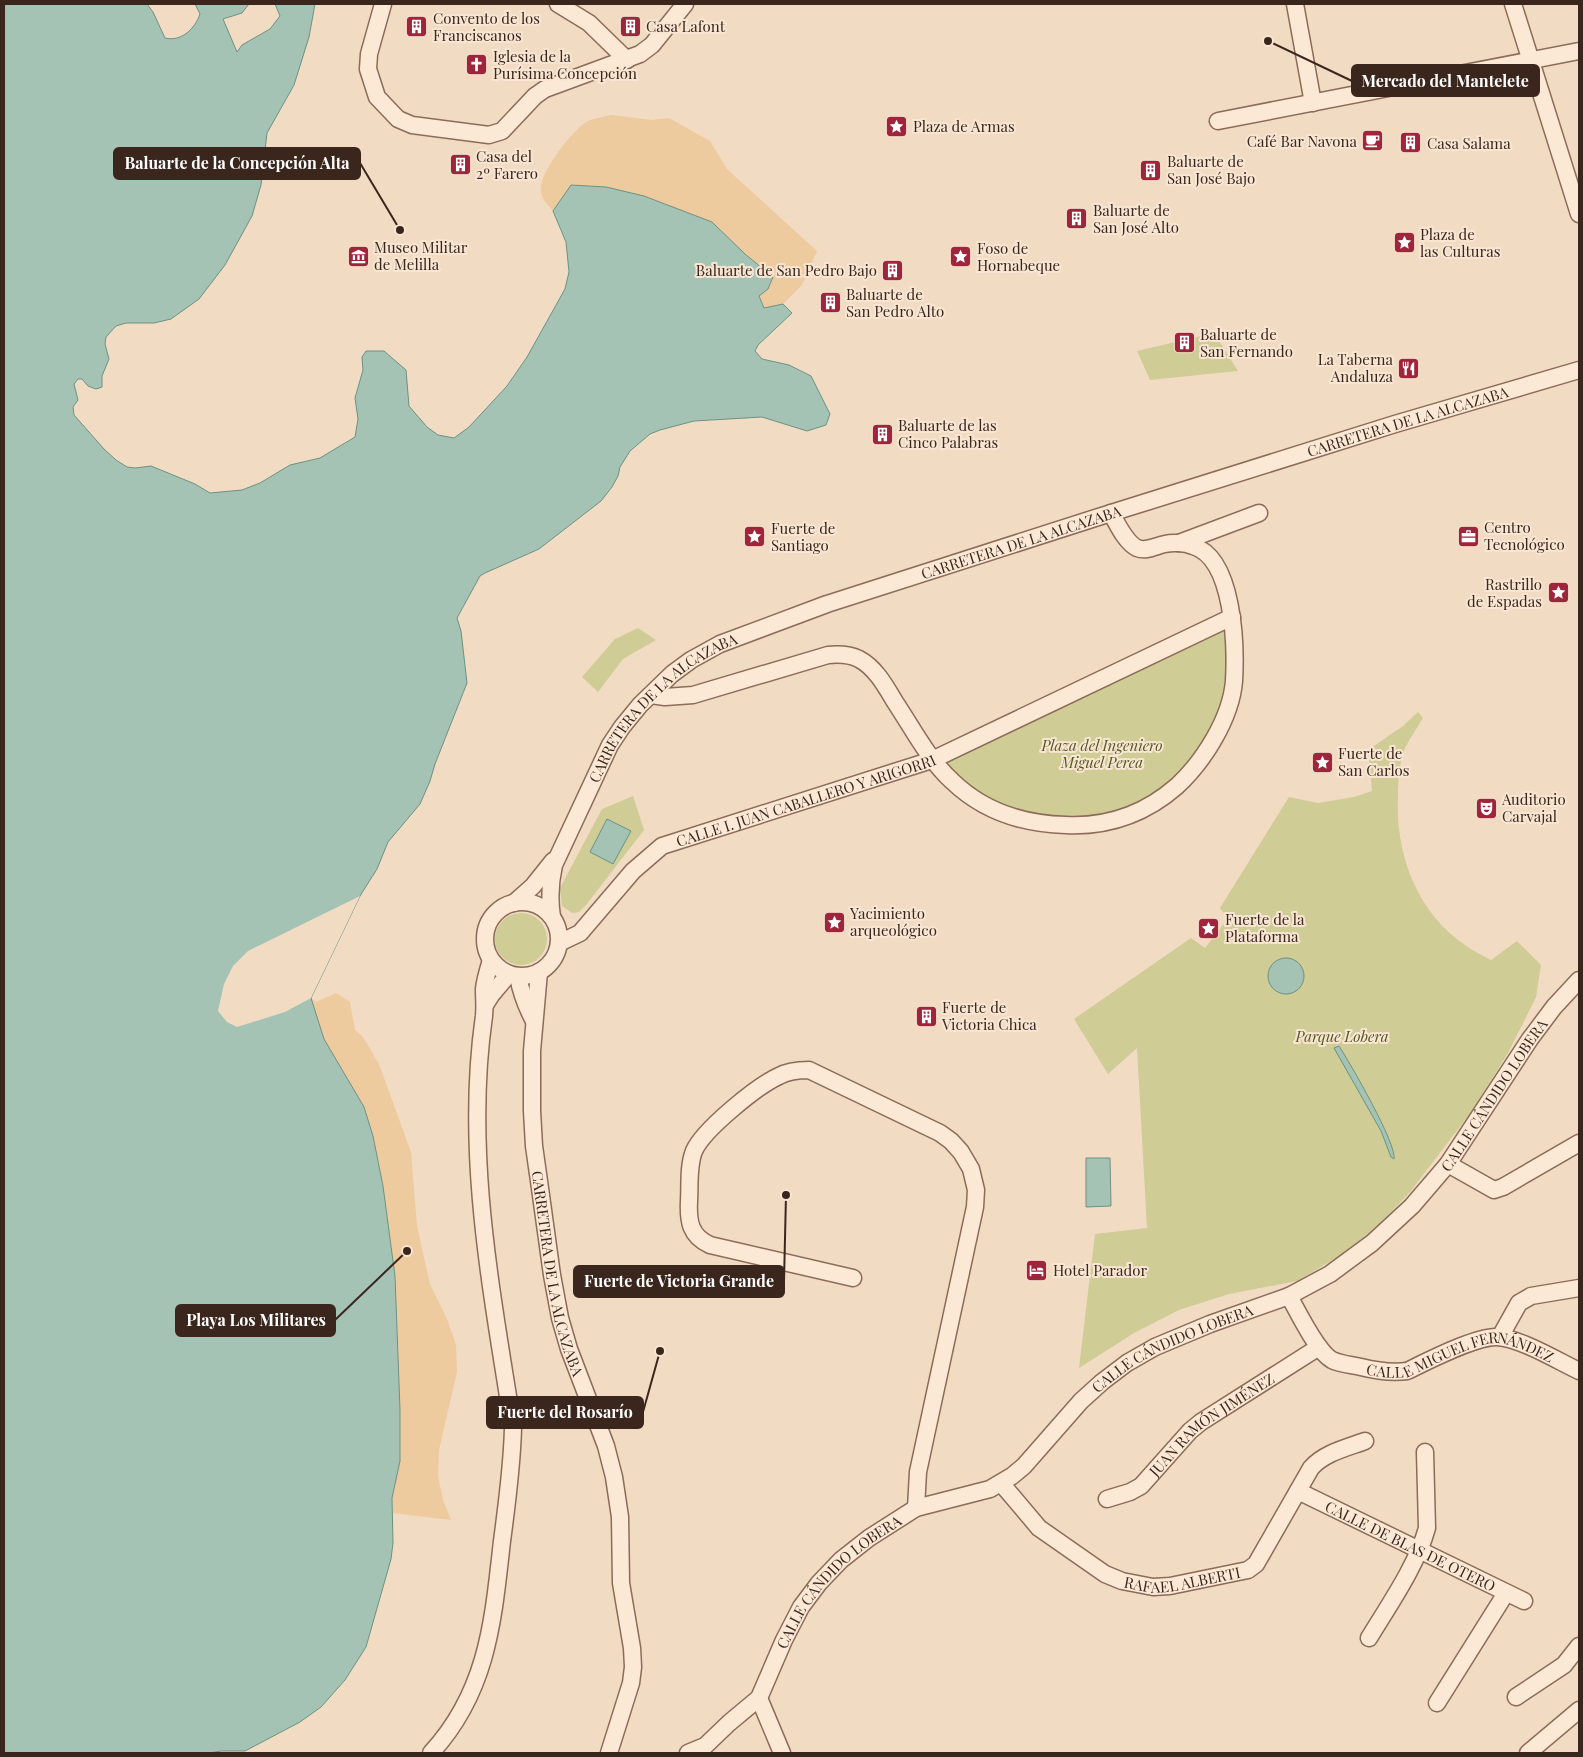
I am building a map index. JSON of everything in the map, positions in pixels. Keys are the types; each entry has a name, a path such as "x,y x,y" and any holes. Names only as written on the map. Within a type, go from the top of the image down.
{"street":[{"path":"382,4 369,54 368,69 377,97 398,120 412,125 489,135 502,132 535,96 545,89 640,54 652,45 685,4"},
{"path":"558,4 589,24 627,60"},
{"path":"1295,4 1313,103"},
{"path":"1513,4 1579,214"},
{"path":"1218,121 1579,51"},
{"name":"CARRETERA DE LA ALCAZABA","path":"552,917 549,900 550,882 554,865 610,745 631,715 678,670 691,660 720,644 827,604 1111,513 1395,424 1579,370"},
{"path":"1111,513 1128,540 1136,547 1146,549 1165,544 1179,543 1203,550 1212,560 1229,598 1232,617 1234,662 1232,695 1228,710 1219,729 1182,780 1166,795 1130,816 1116,821 1076,826 1052,825 1007,816 985,806 952,782 932,760 1232,617"},
{"path":"1179,543 1259,513"},
{"name":"CALLE I. JUAN CABALLERO Y ARIGORRI","path":"559,943 580,932 633,872 662,846 932,760 881,680 861,660 850,655 828,655 693,694 651,695"},
{"name":"CARRETERA DE LA ALCAZABA","path":"514,903 542,876 561,849"},
{"path":"525,902 535,904 544,909 557,925 559,943 549,965 540,972 532,975 513,975 499,968 491,960 486,950 487,925 494,914 504,906 525,902"},
{"path":"431,1753 453,1728 466,1706 476,1684 483,1661 494,1610 513,1455 513,1428 481,1215 476,1088 478,1055 485,1005 484,990 491,960"},
{"name":"CARRETERA DE LA ALCAZABA","path":"540,972 534,1021 532,1081 534,1146 560,1318 569,1349 608,1452 614,1477 620,1517 621,1583 632,1648 633,1667 627,1701 610,1753"},
{"path":"485,1005 492,994 513,975"},
{"name":"CARRETERA DE LA ALCAZABA","path":"513,975 534,1021"},
{"name":"CALLE CÁNDIDO LOBERA","path":"759,1698 784,1640 801,1607 819,1583 841,1560 868,1538 916,1508 990,1489 1001,1483 1024,1466 1081,1401 1102,1382 1127,1363 1154,1347 1210,1324 1289,1296 1330,1274 1372,1243 1412,1206 1448,1164 1530,1039 1554,1007 1579,980"},
{"path":"853,1278 710,1245 697,1236 689,1223 690,1167 694,1152 704,1136 747,1096 779,1076 794,1071 809,1070 940,1133 961,1152 971,1169 976,1190 975,1207 918,1472 916,1508"},
{"path":"1448,1164 1494,1190 1576,1149"},
{"path":"1500,1337 1519,1303 1531,1296 1579,1288"},
{"path":"1289,1296 1318,1347"},
{"name":"CALLE MIGUEL FERNÁNDEZ","path":"1318,1347 1331,1360 1383,1372 1396,1372 1407,1371 1474,1342 1489,1337 1500,1337 1526,1345 1579,1371"},
{"name":"JUAN RAMÓN JIMÉNEZ","path":"1107,1499 1130,1492 1141,1486 1190,1431 1201,1422 1318,1347"},
{"name":"RAFAEL ALBERTI","path":"1001,1483 1027,1516 1052,1539 1105,1574 1122,1580 1153,1586 1170,1586 1248,1570 1256,1564 1263,1553 1311,1468 1317,1461 1365,1441"},
{"path":"1369,1638 1419,1551 1427,1528 1425,1452"},
{"name":"CALLE DE BLAS DE OTERO","path":"1298,1491 1524,1601"},
{"path":"1437,1703 1506,1593"},
{"path":"1516,1697 1564,1665 1579,1646"},
{"path":"688,1753 705,1746 759,1698 782,1753"},
{"path":"1528,1753 1579,1710"}],"green space":[{"path":"1214,333 1238,371 1150,380 1137,351"},
{"name":"Plaza del Ingeniero Miguel Perea","path":"1232,617 1234,675 1196,765 1116,821 1007,816 932,760"},
{"path":"638,628 656,640 623,659 598,692 582,677 615,639"},
{"name":"Parque Lobera","path":"1418,712 1423,718 1405,748 1400,766 1398,785 1400,839 1412,880 1434,916 1448,932 1468,947 1491,960 1517,941 1541,965 1536,997 1508,1053 1472,1111 1410,1192 1366,1235 1336,1258 1297,1281 1229,1294 1179,1310 1134,1333 1079,1368 1095,1234 1147,1228 1137,1048 1108,1074 1074,1019 1191,938 1205,948 1228,918 1220,908 1289,797 1318,803 1354,797 1372,791 1368,750 1403,726"},
{"path":"633,796 644,830 586,905 579,912 572,913 562,906 560,888 602,809"},
{"path":"516,913 526,913 540,920 547,934 547,944 540,958 526,965 516,965 506,961 499,954 495,944 495,934 499,924 506,917"}],"sand":[{"path":"611,115 651,120 669,118 710,141 727,169 817,251 802,285 783,304 764,309 759,296 768,289 773,277 745,254 571,185 553,211 544,200 541,191 545,174 551,163 566,142 588,121"},
{"path":"336,993 350,1002 355,1030 363,1037 379,1064 411,1152 417,1226 430,1284 447,1319 456,1345 457,1372 439,1450 438,1476 443,1500 451,1520 393,1513 392,1498 400,1461 395,1276 383,1186 373,1136 364,1107 324,1039 311,998 316,1002"}],"shaded area":[{"path":"4,4 147,4 153,12 165,38 171,39 182,36 195,25 200,14 195,4 249,4 242,13 223,19 237,52 242,45 270,29 280,16 275,4 315,4 309,37 294,85 267,133 261,185 252,216 225,265 199,299 171,319 154,323 126,323 116,326 106,337 105,344 109,359 102,376 102,387 96,389 88,386 82,379 78,379 74,384 78,400 73,407 74,415 104,449 127,467 151,466 195,484 210,493 242,490 260,483 290,465 320,458 355,437 358,419 355,398 363,370 362,357 366,351 384,351 406,370 409,406 427,427 438,435 454,438 469,427 507,386 527,357 565,289 569,272 566,242 553,211 571,185 606,187 644,196 712,222 745,254 773,277 768,289 759,296 764,308 783,304 792,313 758,345 755,351 762,359 789,365 811,376 830,414 826,425 807,431 762,417 694,421 650,434 630,451 620,467 612,487 601,501 539,549 480,576 457,618 461,631 467,683 430,781 420,804 388,842 377,869 360,896 311,998 324,1039 364,1107 373,1136 383,1186 395,1276 400,1410 400,1461 392,1498 393,1543 391,1559 366,1647 345,1680 321,1707 300,1722 245,1751 209,1753 4,1753"},
{"path":"607,819 631,831 613,864 590,852"},
{"path":"1286,958 1293,959 1299,963 1303,969 1303,983 1299,989 1293,993 1286,994 1279,993 1273,989 1269,983 1268,976 1269,969 1273,963 1279,959"},
{"path":"1339,1046 1381,1121 1393,1151 1394,1159 1391,1157 1381,1131 1334,1048"},
{"path":"1086,1158 1110,1158 1111,1206 1086,1207"}],"pier":[{"path":"360,896 311,998 285,1012 237,1027 227,1022 218,1011 224,984 233,966 248,951"}],"place":[{"name":"Casa Lafont","path":"630,26"},
{"name":"Convento de los Franciscanos","path":"417,27"},
{"name":"Mercado del Mantelete","path":"1268,41"},
{"name":"Iglesia de la Purísima Concepción","path":"477,65"},
{"name":"Plaza de Armas","path":"897,126"},
{"name":"Café Bar Navona","path":"1373,141"},
{"name":"Casa Salama","path":"1411,143"},
{"name":"Casa del 2º Farero","path":"460,165"},
{"name":"Baluarte de San José Bajo","path":"1151,170"},
{"name":"Baluarte de San José Alto","path":"1077,219"},
{"name":"Baluarte de la Concepción Alta","path":"400,230"},
{"name":"Plaza de las Culturas","path":"1404,243"},
{"name":"Museo Militar de Melilla","path":"358,256"},
{"name":"Foso de Hornabeque","path":"961,257"},
{"name":"Baluarte de San Pedro Bajo","path":"893,270"},
{"name":"Baluarte de San Pedro Alto","path":"830,303"},
{"name":"Baluarte de San Fernando","path":"1184,343"},
{"name":"La Taberna Andaluza","path":"1409,368"},
{"name":"Baluarte de las Cinco Palabras","path":"882,434"},
{"name":"Centro Tecnológico","path":"1468,536"},
{"name":"Fuerte de Santiago","path":"755,537"},
{"name":"Rastrillo de Espadas","path":"1558,593"},
{"name":"Fuerte de San Carlos","path":"1322,762"},
{"name":"Auditorio Carvajal","path":"1486,808"},
{"name":"Yacimiento arqueológico","path":"834,922"},
{"name":"Fuerte de la Plataforma","path":"1209,928"},
{"name":"Fuerte de Victoria Chica","path":"926,1016"},
{"name":"Fuerte de Victoria Grande","path":"786,1195"},
{"name":"Playa Los Militares","path":"407,1251"},
{"name":"Hotel Parador","path":"1037,1270"},
{"name":"Fuerte del Rosarío","path":"660,1351"}]}
